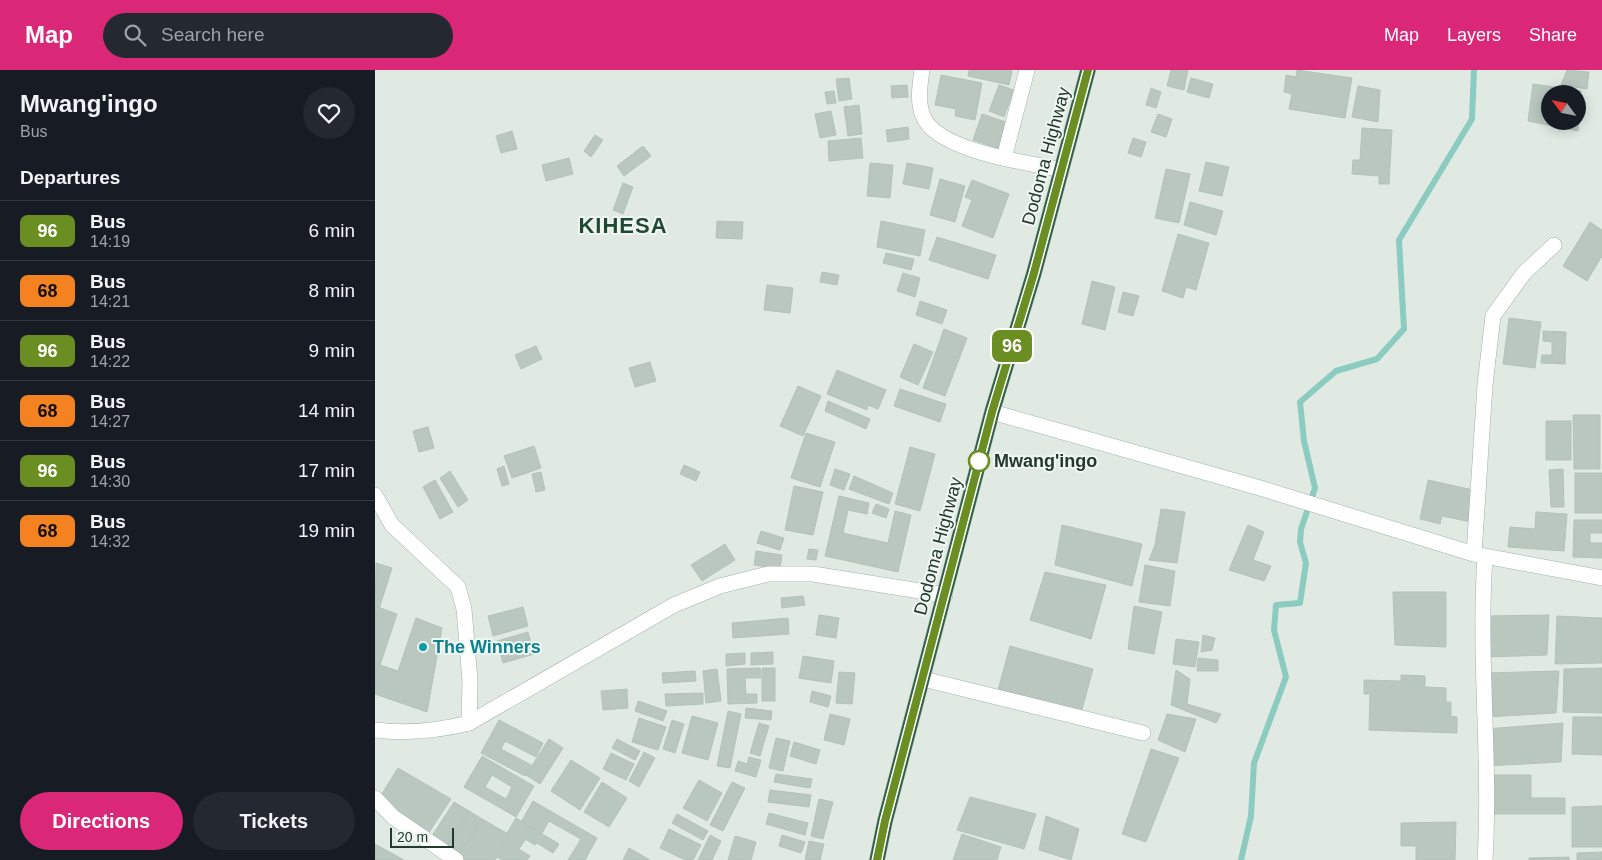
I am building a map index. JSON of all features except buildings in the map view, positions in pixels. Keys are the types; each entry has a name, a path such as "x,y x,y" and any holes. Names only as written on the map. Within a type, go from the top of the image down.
{"highway":[{"name":"Dodoma Highway","path":"877,860 885,821 992,412 1062,170 1088,70"}],"street":[{"path":"922,70 919,98 923,117 936,132 953,142 1004,158 1062,170"},
{"path":"1004,158 1027,70"},
{"path":"1485,860 1486,758 1479,556 1485,385 1493,316 1524,274 1553,245"},
{"path":"992,412 1260,488 1479,556 1602,578"},
{"path":"375,494 392,525 458,587 464,609 470,681 469,722"},
{"path":"375,730 410,733 440,730 469,722 673,605 720,586 768,574 813,574 945,594"},
{"path":"923,679 1143,732"},
{"path":"375,798 393,817 456,860"}],"waterway":[{"path":"1241,860 1251,816 1254,763 1286,677 1274,630 1276,605 1300,603 1306,563 1300,542 1301,529 1315,488 1304,441 1300,402 1336,371 1377,359 1404,329 1399,240 1472,119 1474,70"}],"bus line":[{"name":"96","path":"877,860 885,821 992,412 1034,273 1088,70"}],"place":[{"name":"Mwang'ingo","path":"979,461"},
{"name":"The Winners","path":"423,647"}],"district":[{"name":"KIHESA","path":"623,225"}]}
